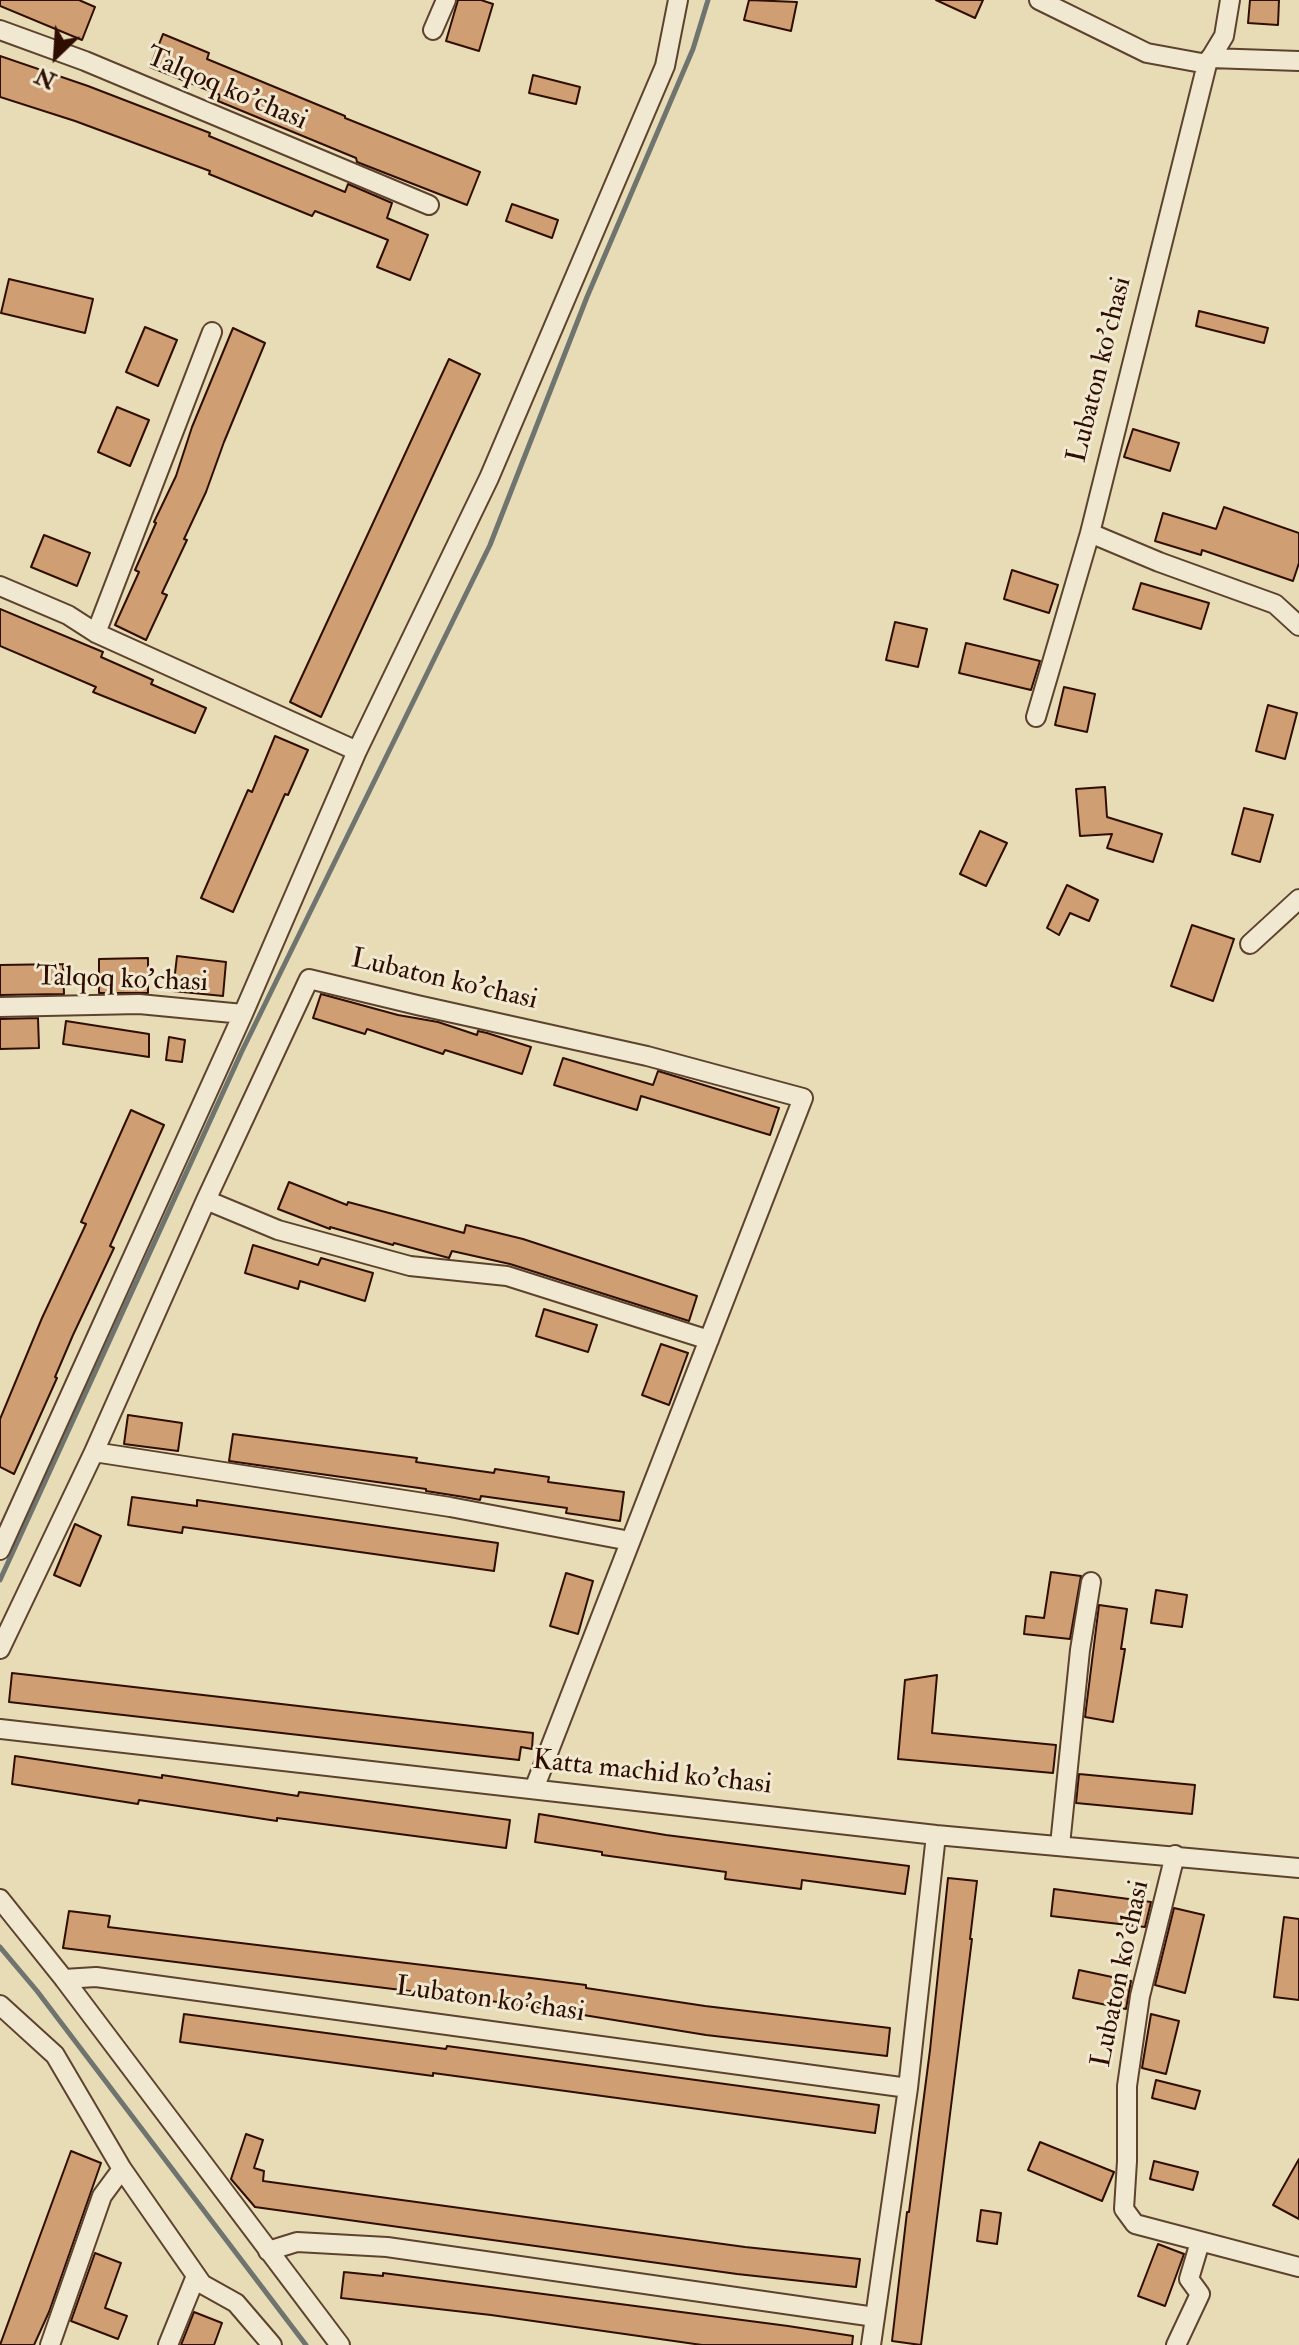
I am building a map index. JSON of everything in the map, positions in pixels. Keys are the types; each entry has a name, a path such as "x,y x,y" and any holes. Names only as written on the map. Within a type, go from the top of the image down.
{"street":[{"path":"433,30 446,0"},
{"path":"0,1550 243,1014 357,751 489,478 665,66 678,0"},
{"path":"1039,0 1147,53 1208,61 1299,61"},
{"name":"Lubaton ko'chasi","path":"1036,717 1090,533 1208,61 1224,36 1230,0"},
{"name":"Talqoq ko'chasi","path":"0,30 85,61 429,205"},
{"path":"96,633 212,332"},
{"path":"1090,533 1275,604 1299,626"},
{"path":"0,586 357,751"},
{"path":"1250,944 1299,899"},
{"name":"Lubaton ko'chasi","path":"0,1649 94,1452 309,979 647,1056 803,1098 709,1340"},
{"name":"Talqoq ko'chasi","path":"0,1007 139,1004 243,1014"},
{"path":"206,1200 278,1230 410,1266 507,1276 709,1340 534,1789"},
{"path":"94,1452 450,1507 630,1541"},
{"path":"1060,1845 1080,1650 1091,1582"},
{"name":"Katta machid ko'chasi","path":"0,1729 936,1835 1299,1868"},
{"path":"871,2345 908,2088 936,1835"},
{"name":"Lubaton ko'chasi","path":"1175,1855 1140,1996 1127,2086 1124,2209 1135,2224 1299,2267"},
{"path":"0,1899 340,2345"},
{"name":"Lubaton ko'chasi","path":"64,1979 96,1977 908,2088"},
{"path":"0,2005 55,2055 122,2169 202,2284 236,2303 272,2345"},
{"path":"50,2345 102,2196 122,2169"},
{"path":"268,2251 297,2242 387,2247 875,2317"},
{"path":"1176,2345 1200,2294 1189,2279 1200,2242"},
{"path":"168,2345 196,2276"}],"building":[{"path":"0,0 79,0 95,7 82,40 0,6"},
{"path":"458,0 481,0 493,4 479,51 446,41"},
{"path":"749,0 797,2 791,31 744,20"},
{"path":"936,0 983,0 975,18"},
{"path":"1250,0 1279,0 1278,25 1248,23"},
{"path":"163,34 209,53 207,59 480,172 467,205 357,162 356,158 218,101 220,95 150,67"},
{"path":"0,56 210,133 209,136 345,192 348,184 392,203 387,218 428,235 410,280 377,267 388,240 315,211 312,216 209,174 210,171 0,97"},
{"path":"533,75 580,87 576,104 529,93"},
{"path":"512,204 558,220 552,238 506,221"},
{"path":"9,279 93,299 85,333 1,313"},
{"path":"1199,311 1268,328 1264,343 1196,326"},
{"path":"145,327 177,340 158,386 126,372"},
{"path":"233,328 265,343 184,539 187,540 162,593 167,595 146,640 115,625 139,572 135,570 176,476 192,427"},
{"path":"449,359 480,374 321,717 290,702"},
{"path":"117,407 149,420 130,466 98,452"},
{"path":"1133,429 1179,443 1170,471 1124,457"},
{"path":"1224,507 1299,533 1299,563 1293,581 1202,550 1201,555 1155,541 1163,513 1216,529"},
{"path":"44,535 90,553 77,586 31,567"},
{"path":"1012,570 1058,585 1049,613 1004,599"},
{"path":"1141,583 1209,603 1201,629 1133,609"},
{"path":"0,609 103,652 101,657 153,680 151,684 206,708 195,733 93,692 96,687 0,646"},
{"path":"895,622 927,629 918,667 886,660"},
{"path":"966,643 1040,661 1031,690 959,673"},
{"path":"1064,687 1095,694 1087,732 1055,725"},
{"path":"1268,705 1297,713 1285,759 1256,751"},
{"path":"275,736 308,750 233,912 201,898"},
{"path":"1105,787 1107,817 1162,834 1153,862 1107,848 1112,834 1080,836 1076,789"},
{"path":"1244,808 1273,815 1260,862 1232,854"},
{"path":"980,831 1007,843 986,886 960,874"},
{"path":"1067,885 1098,900 1089,921 1070,913 1059,935 1047,928"},
{"path":"1192,925 1234,939 1213,1001 1171,986"},
{"path":"177,956 226,962 223,996 173,991"},
{"path":"148,958 148,993 99,993 99,959"},
{"path":"63,964 64,994 0,995 0,965"},
{"path":"321,994 398,1015 438,1022 477,1035 478,1031 487,1033 531,1047 522,1074 445,1050 443,1054 367,1029 365,1034 313,1018"},
{"path":"38,1018 39,1048 0,1049 0,1019"},
{"path":"66,1021 149,1034 149,1057 63,1044"},
{"path":"169,1037 185,1040 182,1062 166,1060"},
{"path":"563,1058 653,1085 658,1071 779,1108 770,1135 641,1096 637,1110 554,1085"},
{"path":"131,1110 164,1125 110,1246 114,1248 14,1474 0,1467 0,1419 86,1224 81,1222"},
{"path":"289,1182 347,1205 348,1202 464,1233 466,1225 523,1239 697,1296 689,1321 510,1264 452,1251 449,1258 330,1229 278,1209"},
{"path":"253,1245 318,1265 321,1258 373,1273 365,1301 300,1281 298,1289 245,1273"},
{"path":"544,1309 597,1325 588,1352 536,1336"},
{"path":"661,1344 688,1353 669,1405 642,1395"},
{"path":"128,1415 182,1423 178,1451 124,1444"},
{"path":"233,1434 417,1458 416,1462 494,1473 495,1469 549,1477 548,1482 624,1492 620,1521 566,1513 567,1508 481,1496 480,1500 426,1489 229,1461"},
{"path":"132,1497 197,1506 197,1500 498,1543 494,1571 183,1527 182,1533 128,1525"},
{"path":"75,1524 101,1536 80,1586 54,1575"},
{"path":"1051,1572 1081,1576 1070,1639 1024,1634 1026,1616 1044,1618"},
{"path":"566,1573 593,1581 578,1634 550,1626"},
{"path":"1156,1590 1187,1595 1182,1627 1151,1623"},
{"path":"1099,1605 1127,1609 1121,1649 1125,1649 1113,1722 1085,1717"},
{"path":"12,1673 533,1733 532,1749 521,1747 519,1760 9,1702"},
{"path":"937,1675 932,1733 1056,1745 1053,1773 898,1759 905,1680"},
{"path":"15,1756 298,1796 299,1792 510,1820 506,1848 277,1818 277,1821 139,1800 138,1804 12,1784"},
{"path":"1079,1774 1195,1785 1192,1814 1076,1803"},
{"path":"539,1814 666,1835 909,1866 905,1894 802,1880 801,1889 725,1879 726,1872 602,1855 602,1852 535,1842"},
{"path":"948,1878 977,1881 921,2345 892,2341 930,2050"},
{"path":"1054,1889 1151,1902 1145,1927 1051,1916"},
{"path":"1174,1908 1204,1915 1185,1993 1155,1985"},
{"path":"69,1911 110,1916 108,1927 586,1985 586,1988 705,2006 890,2028 887,2056 706,2035 522,2005 63,1948"},
{"path":"1284,1917 1299,1919 1299,2000 1274,1997"},
{"path":"1079,1970 1131,1981 1126,2009 1073,1998"},
{"path":"184,2014 446,2049 447,2046 879,2105 875,2133 180,2042"},
{"path":"1151,2014 1179,2021 1166,2074 1142,2068"},
{"path":"1156,2080 1200,2091 1195,2109 1152,2098"},
{"path":"246,2134 263,2140 254,2168 264,2171 263,2181 745,2247 860,2259 856,2287 737,2274 255,2207 231,2179"},
{"path":"1040,2142 1114,2172 1102,2201 1028,2170"},
{"path":"71,2151 101,2163 49,2312 34,2345 0,2345"},
{"path":"1299,2159 1299,2219 1273,2205"},
{"path":"1154,2161 1198,2172 1193,2190 1150,2179"},
{"path":"981,2210 1001,2213 997,2244 977,2241"},
{"path":"1158,2244 1184,2254 1165,2306 1138,2296"},
{"path":"95,2253 121,2263 105,2308 127,2316 118,2339 71,2321"},
{"path":"344,2272 383,2276 383,2273 788,2326 853,2336 852,2345 702,2345 491,2315 341,2298"},
{"path":"194,2312 222,2323 214,2345 181,2345"}],"waterway":[{"path":"0,1580 242,1051 490,545 587,297 693,49 708,0"},
{"path":"0,1947 37,1991 306,2345"}]}
